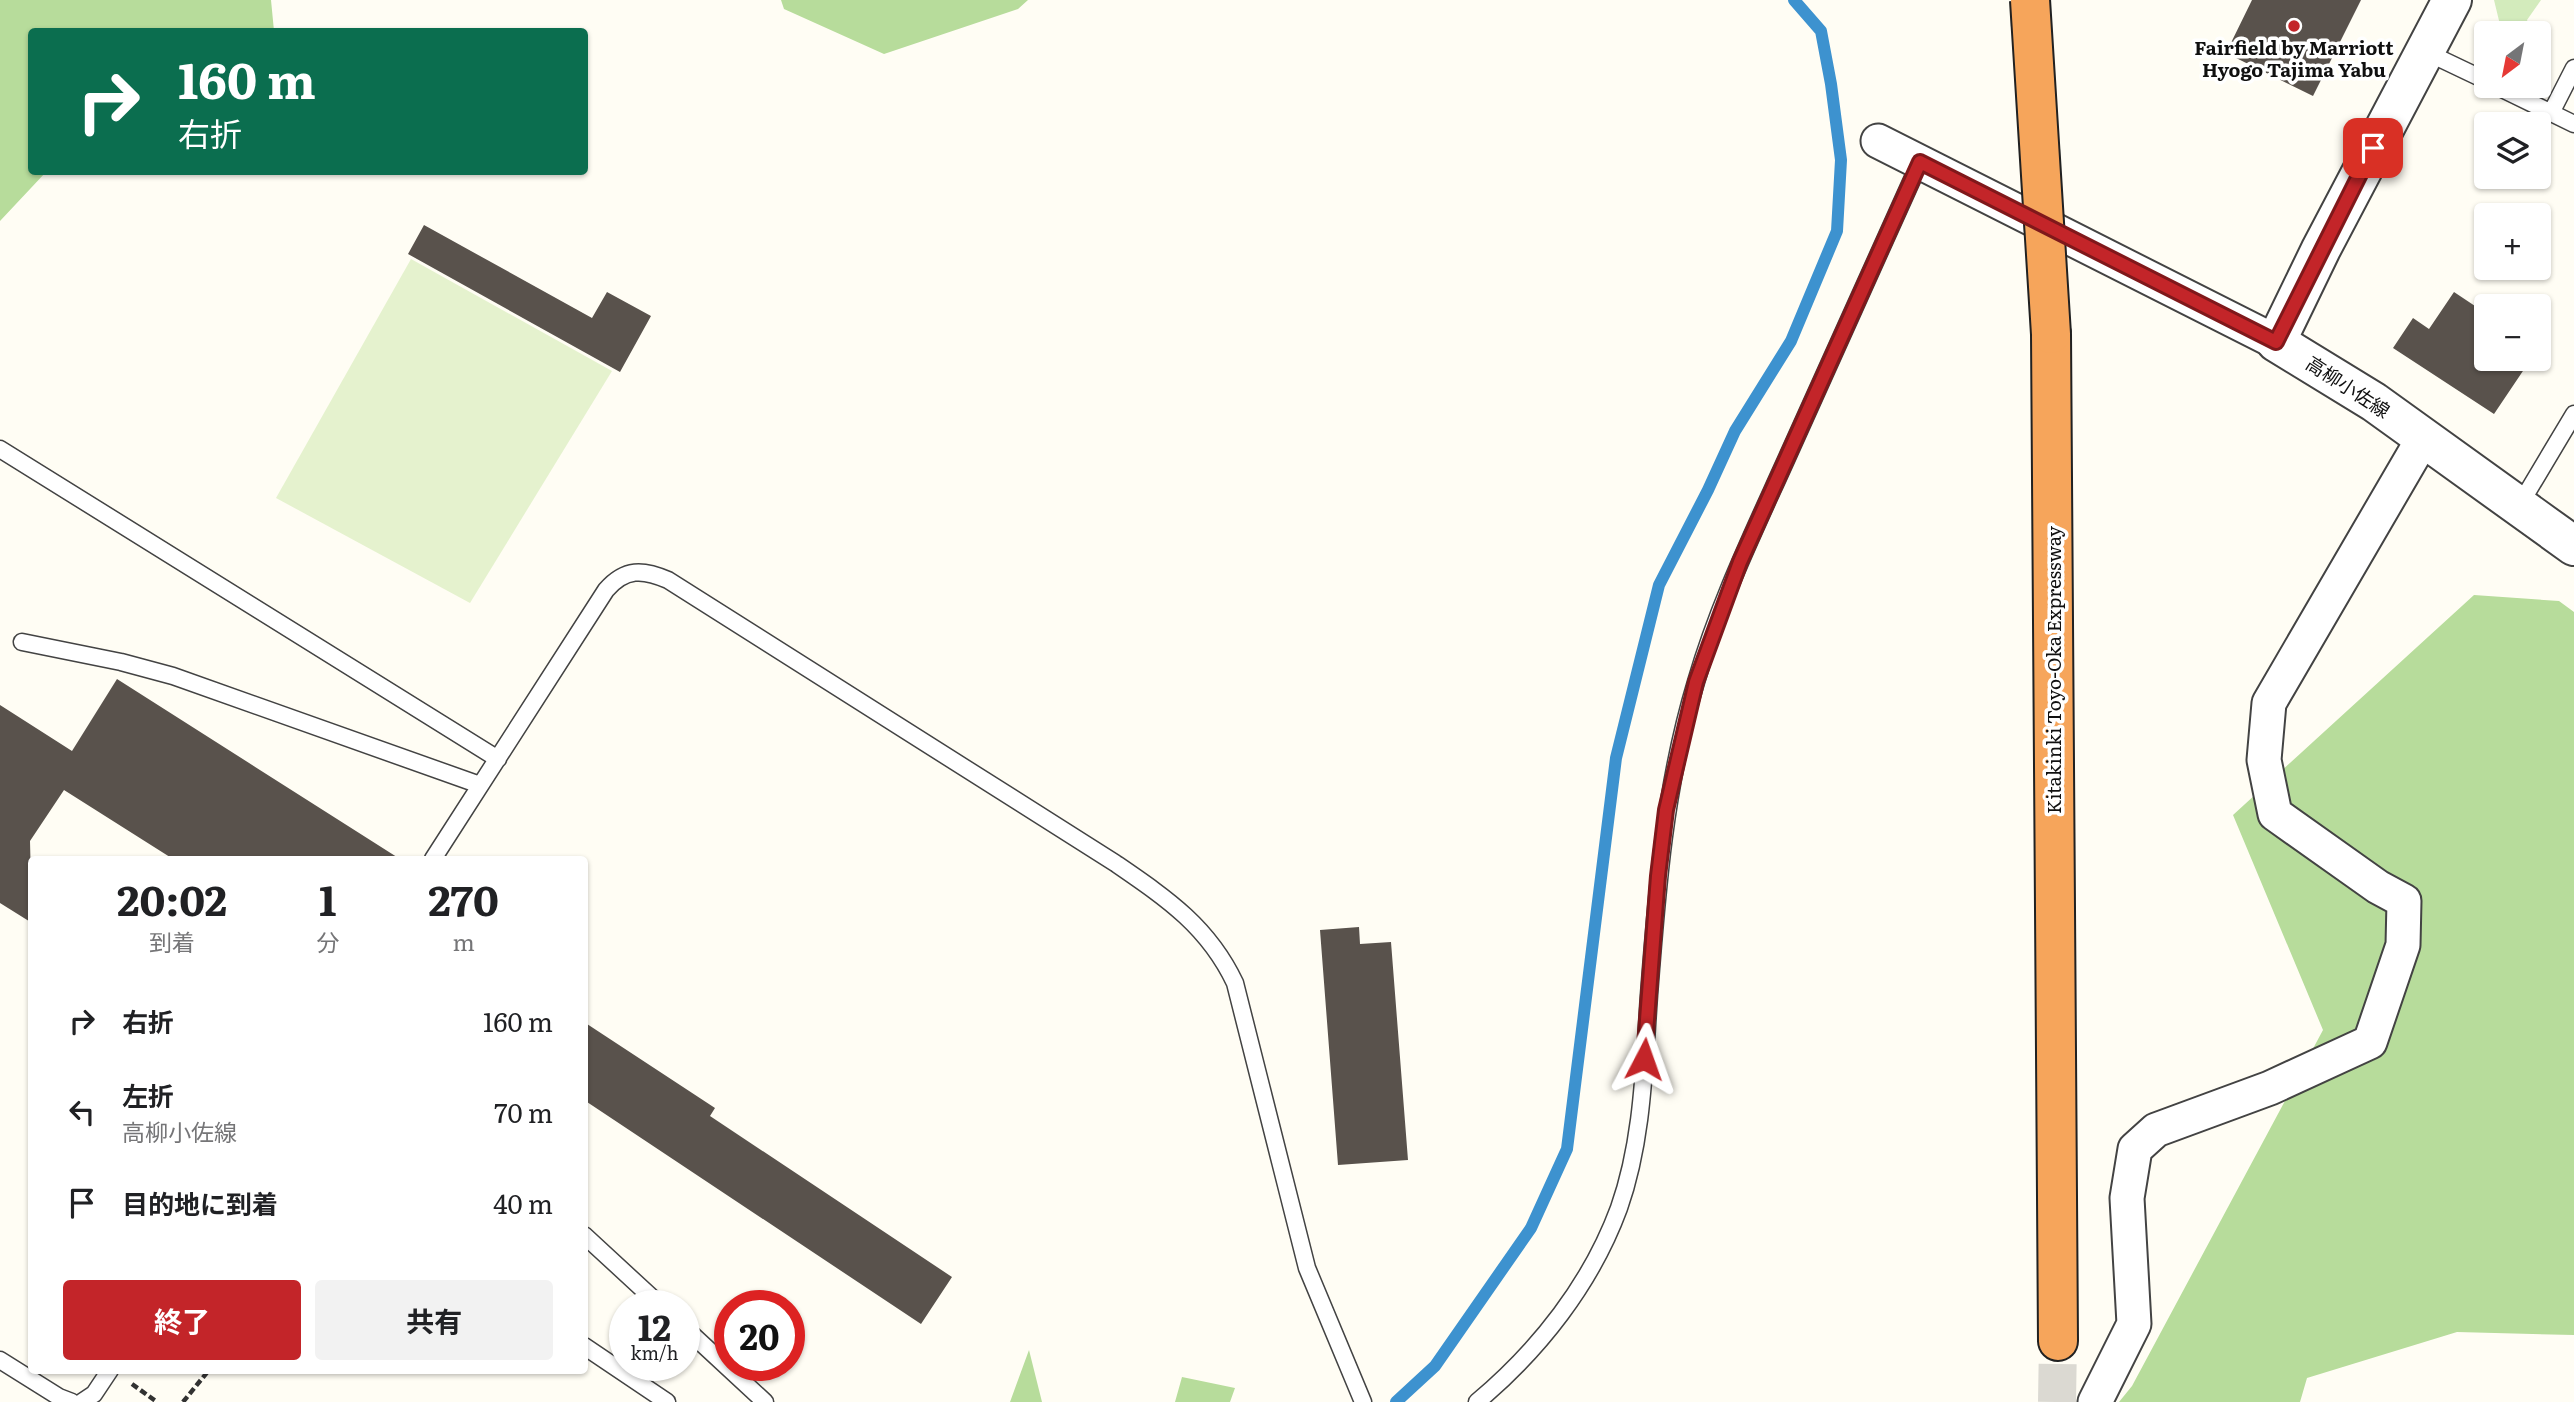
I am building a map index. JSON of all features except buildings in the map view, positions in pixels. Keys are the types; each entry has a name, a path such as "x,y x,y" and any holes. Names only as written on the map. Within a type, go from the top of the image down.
{"highway":[{"name":"Kitakinki Toyo-Oka Expressway","path":"2030,0 2051,334 2058,1341"}],"street":[{"path":"1878,141 2276,342 2321,249 2452,0"},
{"name":"高柳小佐線","path":"2276,342 2326,371 2519,506"},
{"path":"2095,1402 2134,1324 2127,1198 2135,1149 2156,1130 2270,1088 2370,1042 2403,945 2404,901 2378,887 2275,814 2264,760 2270,703 2424,438"},
{"path":"2519,506 2574,546"}],"lane":[{"path":"2424,51 2474,75"},
{"path":"2574,68 2551,113 2574,124"},
{"path":"2520,98 2549,112"},
{"path":"1477,1402 1510,1374 1544,1338 1597,1255 1618,1209 1633,1157 1641,1111 1658,876 1666,810 1696,682 1740,562 1920,162"},
{"path":"2519,506 2574,414"},
{"path":"0,449 498,759"},
{"path":"435,856 610,584 626,573 639,570 653,573 1091,848 1173,904 1200,929 1222,955 1235,983 1307,1268 1363,1402"},
{"path":"22,642 121,662 173,676 480,785"},
{"path":"588,1239 644,1290"},
{"path":"700,1342 765,1402"},
{"path":"588,1349 667,1402"},
{"path":"0,1360 59,1397 72,1402"},
{"path":"82,1402 99,1388 108,1374"}],"path":[{"path":"183,1402 206,1374"}],"green space":[{"path":"0,0 271,0 274,28 28,28 28,175 43,175 0,221"},
{"path":"781,0 1028,0 1018,9 884,54 784,9"},
{"path":"2494,0 2541,0 2527,21 2499,21"},
{"path":"411,259 612,371 470,603 276,498"},
{"path":"2474,595 2559,601 2574,612 2574,1335 2457,1332 2307,1378 2300,1402 2119,1402 2132,1386 2323,1030 2233,815"},
{"path":"1029,1350 1042,1402 1010,1402"},
{"path":"1182,1377 1235,1388 1230,1402 1175,1402"}],"waterway":[{"path":"1396,1402 1435,1366 1531,1228 1567,1149 1616,758 1659,585 1735,431 1791,341 1837,231 1841,160 1831,84 1821,31 1794,0"}],"tunnel":[{"path":"2057,1402 2058,1341"}],"place":[{"name":"Fairfield by Marriott Hyogo Tajima Yabu","path":"2294,26"}],"route":[{"path":"1644,1059 1658,876 1666,810 1679,745 1696,682 1740,562 1920,162 2276,342 2373,148"}]}
